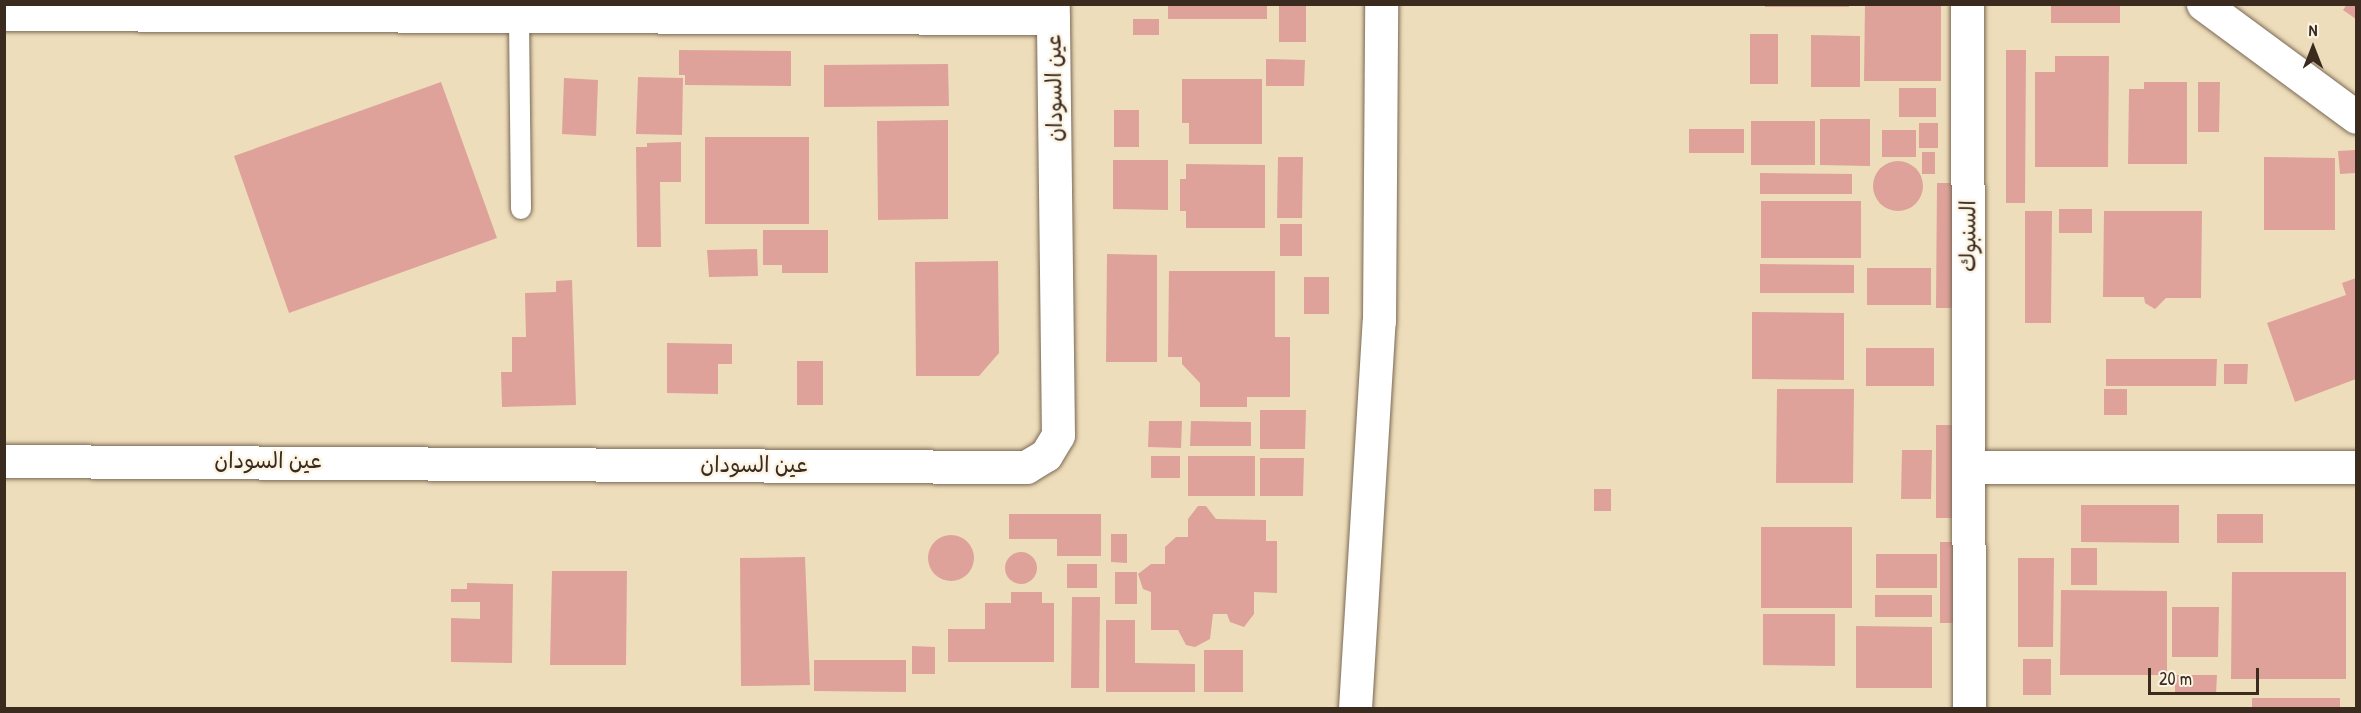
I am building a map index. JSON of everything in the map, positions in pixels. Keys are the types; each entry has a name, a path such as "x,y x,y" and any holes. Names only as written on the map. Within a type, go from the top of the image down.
{"street":[{"path":"1355,708 1379,321 1381,4"},
{"name":"السنبوك","path":"1967,4 1969,708"},
{"path":"2203,4 2356,117"},
{"path":"4,14 1053,11"},
{"name":"عين السودان","path":"4,461 1026,467 1046,455 1058,435 1053,11"},
{"path":"1969,467 2356,467"}],"lane":[{"path":"521,209 539,14"}],"building":[{"path":"1168,4 1267,4 1267,19 1168,19"},
{"path":"1279,4 1306,4 1306,42 1279,42"},
{"path":"1865,4 1941,4 1941,81 1864,81"},
{"path":"2051,4 2120,4 2120,23 2051,23"},
{"path":"2347,4 2356,4 2356,19 2343,10"},
{"path":"1765,5 1849,5 1849,7 1765,7"},
{"path":"1133,19 1159,19 1159,35 1133,35"},
{"path":"1750,34 1778,34 1778,84 1750,84"},
{"path":"1811,35 1860,36 1860,87 1811,87"},
{"path":"679,50 791,51 791,86 685,85 685,75 679,75"},
{"path":"2006,50 2026,50 2025,203 2006,203"},
{"path":"2055,56 2109,56 2108,167 2035,167 2035,72 2055,72"},
{"path":"1266,59 1305,60 1304,86 1266,86"},
{"path":"948,64 949,106 824,107 824,65"},
{"path":"638,77 683,78 682,135 636,134"},
{"path":"564,78 598,80 596,136 562,134"},
{"path":"1182,79 1262,79 1262,144 1189,144 1189,123 1182,123"},
{"path":"441,82 497,238 289,313 234,156"},
{"path":"2144,82 2187,82 2187,164 2128,164 2129,89 2144,89"},
{"path":"2198,82 2220,82 2219,132 2198,132"},
{"path":"1899,88 1936,88 1936,117 1899,117"},
{"path":"1114,110 1139,110 1139,147 1114,147"},
{"path":"1820,119 1870,119 1870,166 1820,165"},
{"path":"948,120 948,219 878,220 877,121"},
{"path":"1751,121 1815,121 1815,165 1751,165"},
{"path":"1919,123 1938,123 1938,148 1919,148"},
{"path":"1689,129 1744,129 1744,153 1689,153"},
{"path":"1882,130 1916,130 1916,157 1882,157"},
{"path":"705,137 809,137 809,224 705,224"},
{"path":"681,142 681,182 660,182 661,247 637,247 636,147 647,147 647,143"},
{"path":"2356,150 2356,173 2340,174 2338,151"},
{"path":"1922,152 1935,152 1935,174 1922,174"},
{"path":"1278,157 1303,157 1302,218 1277,218"},
{"path":"2264,157 2335,158 2335,230 2264,230"},
{"path":"1113,160 1168,160 1168,210 1113,209"},
{"path":"1893,161 1903,161 1916,168 1923,181 1923,191 1916,204 1903,211 1893,211 1884,207 1877,200 1873,191 1873,181 1877,172 1884,165"},
{"path":"1186,164 1265,165 1265,228 1186,228 1186,211 1180,211 1180,179 1186,179"},
{"path":"1760,173 1852,174 1852,194 1760,194"},
{"path":"1937,183 1961,183 1961,308 1936,308"},
{"path":"1761,201 1861,201 1861,258 1761,258"},
{"path":"2059,209 2092,209 2092,233 2059,233"},
{"path":"2025,211 2052,211 2051,323 2025,323"},
{"path":"2104,211 2202,211 2201,298 2166,298 2155,309 2145,303 2144,297 2103,297"},
{"path":"1280,224 1302,224 1302,256 1280,256"},
{"path":"763,230 828,230 828,273 782,273 782,265 763,265"},
{"path":"757,249 758,276 709,277 707,250"},
{"path":"1107,254 1157,255 1157,362 1106,362"},
{"path":"998,261 999,353 979,376 916,376 915,262"},
{"path":"1760,264 1854,265 1854,293 1760,293"},
{"path":"1867,268 1931,268 1931,305 1867,305"},
{"path":"1169,271 1275,271 1275,337 1290,337 1290,397 1247,397 1247,407 1200,407 1200,383 1182,364 1182,357 1168,357"},
{"path":"1304,277 1329,277 1329,314 1304,314"},
{"path":"2356,278 2356,379 2295,402 2267,323 2346,295 2342,283"},
{"path":"572,280 576,405 502,407 501,372 512,372 512,337 526,337 525,293 556,292 556,281"},
{"path":"1752,312 1844,313 1844,380 1752,379"},
{"path":"667,343 732,344 732,364 718,364 718,394 667,393"},
{"path":"1866,348 1934,348 1934,386 1866,386"},
{"path":"2106,359 2217,359 2216,386 2106,386"},
{"path":"797,361 823,361 823,405 797,405"},
{"path":"2224,364 2248,364 2247,384 2224,384"},
{"path":"1777,389 1854,389 1853,483 1776,483"},
{"path":"2104,389 2127,389 2127,415 2104,415"},
{"path":"1260,410 1306,410 1305,449 1260,449"},
{"path":"1149,421 1182,421 1181,448 1148,447"},
{"path":"1191,421 1251,422 1251,446 1190,446"},
{"path":"1936,425 1958,425 1958,518 1936,518"},
{"path":"1902,450 1932,450 1931,499 1901,499"},
{"path":"1151,456 1180,456 1180,478 1151,478"},
{"path":"1188,456 1255,456 1255,496 1188,496"},
{"path":"1260,458 1304,458 1303,496 1260,496"},
{"path":"1594,489 1611,489 1611,511 1594,511"},
{"path":"2081,505 2179,505 2179,543 2081,542"},
{"path":"1198,506 1206,506 1216,519 1266,520 1266,541 1277,541 1277,593 1254,592 1254,614 1244,627 1230,622 1227,614 1213,614 1210,639 1195,647 1186,645 1178,630 1151,630 1151,592 1143,589 1138,574 1151,564 1165,564 1165,547 1176,537 1188,537 1188,519"},
{"path":"1009,514 1101,514 1101,556 1057,556 1057,539 1009,539"},
{"path":"2217,514 2263,514 2263,543 2217,543"},
{"path":"1761,527 1852,527 1852,608 1761,608"},
{"path":"1111,534 1127,534 1127,563 1111,562"},
{"path":"951,535 967,542 974,558 967,574 951,581 935,574 928,558 935,542"},
{"path":"1940,542 1960,542 1959,623 1940,623"},
{"path":"2071,548 2097,548 2097,585 2071,585"},
{"path":"1021,552 1032,557 1037,568 1032,579 1021,584 1010,579 1005,568 1010,557"},
{"path":"1876,554 1937,554 1937,588 1876,588"},
{"path":"805,557 810,685 741,686 740,558"},
{"path":"2018,558 2054,558 2053,647 2018,647"},
{"path":"1067,564 1097,564 1097,588 1067,588"},
{"path":"552,571 627,571 626,665 550,665"},
{"path":"1115,572 1137,572 1137,604 1115,604"},
{"path":"2232,572 2346,572 2346,679 2231,679"},
{"path":"467,583 513,584 512,663 451,662 451,618 480,619 480,602 451,602 451,589 467,589"},
{"path":"2061,590 2167,591 2167,675 2060,675"},
{"path":"1011,592 1042,592 1042,603 1054,603 1054,662 948,662 948,629 985,629 985,603 1011,603"},
{"path":"1875,595 1932,595 1932,617 1875,617"},
{"path":"1072,597 1100,597 1099,688 1071,688"},
{"path":"2172,607 2219,607 2218,657 2172,657"},
{"path":"1763,614 1835,614 1835,666 1763,665"},
{"path":"1106,620 1135,620 1135,663 1195,664 1195,692 1106,692"},
{"path":"1856,626 1932,627 1932,688 1856,688"},
{"path":"912,646 935,647 935,674 912,674"},
{"path":"1204,650 1243,650 1243,692 1204,692"},
{"path":"2023,659 2051,659 2051,695 2023,695"},
{"path":"814,660 906,660 906,692 814,691"},
{"path":"2175,675 2217,675 2216,694 2175,694"},
{"path":"2252,698 2340,698 2340,708 2252,708"}]}
